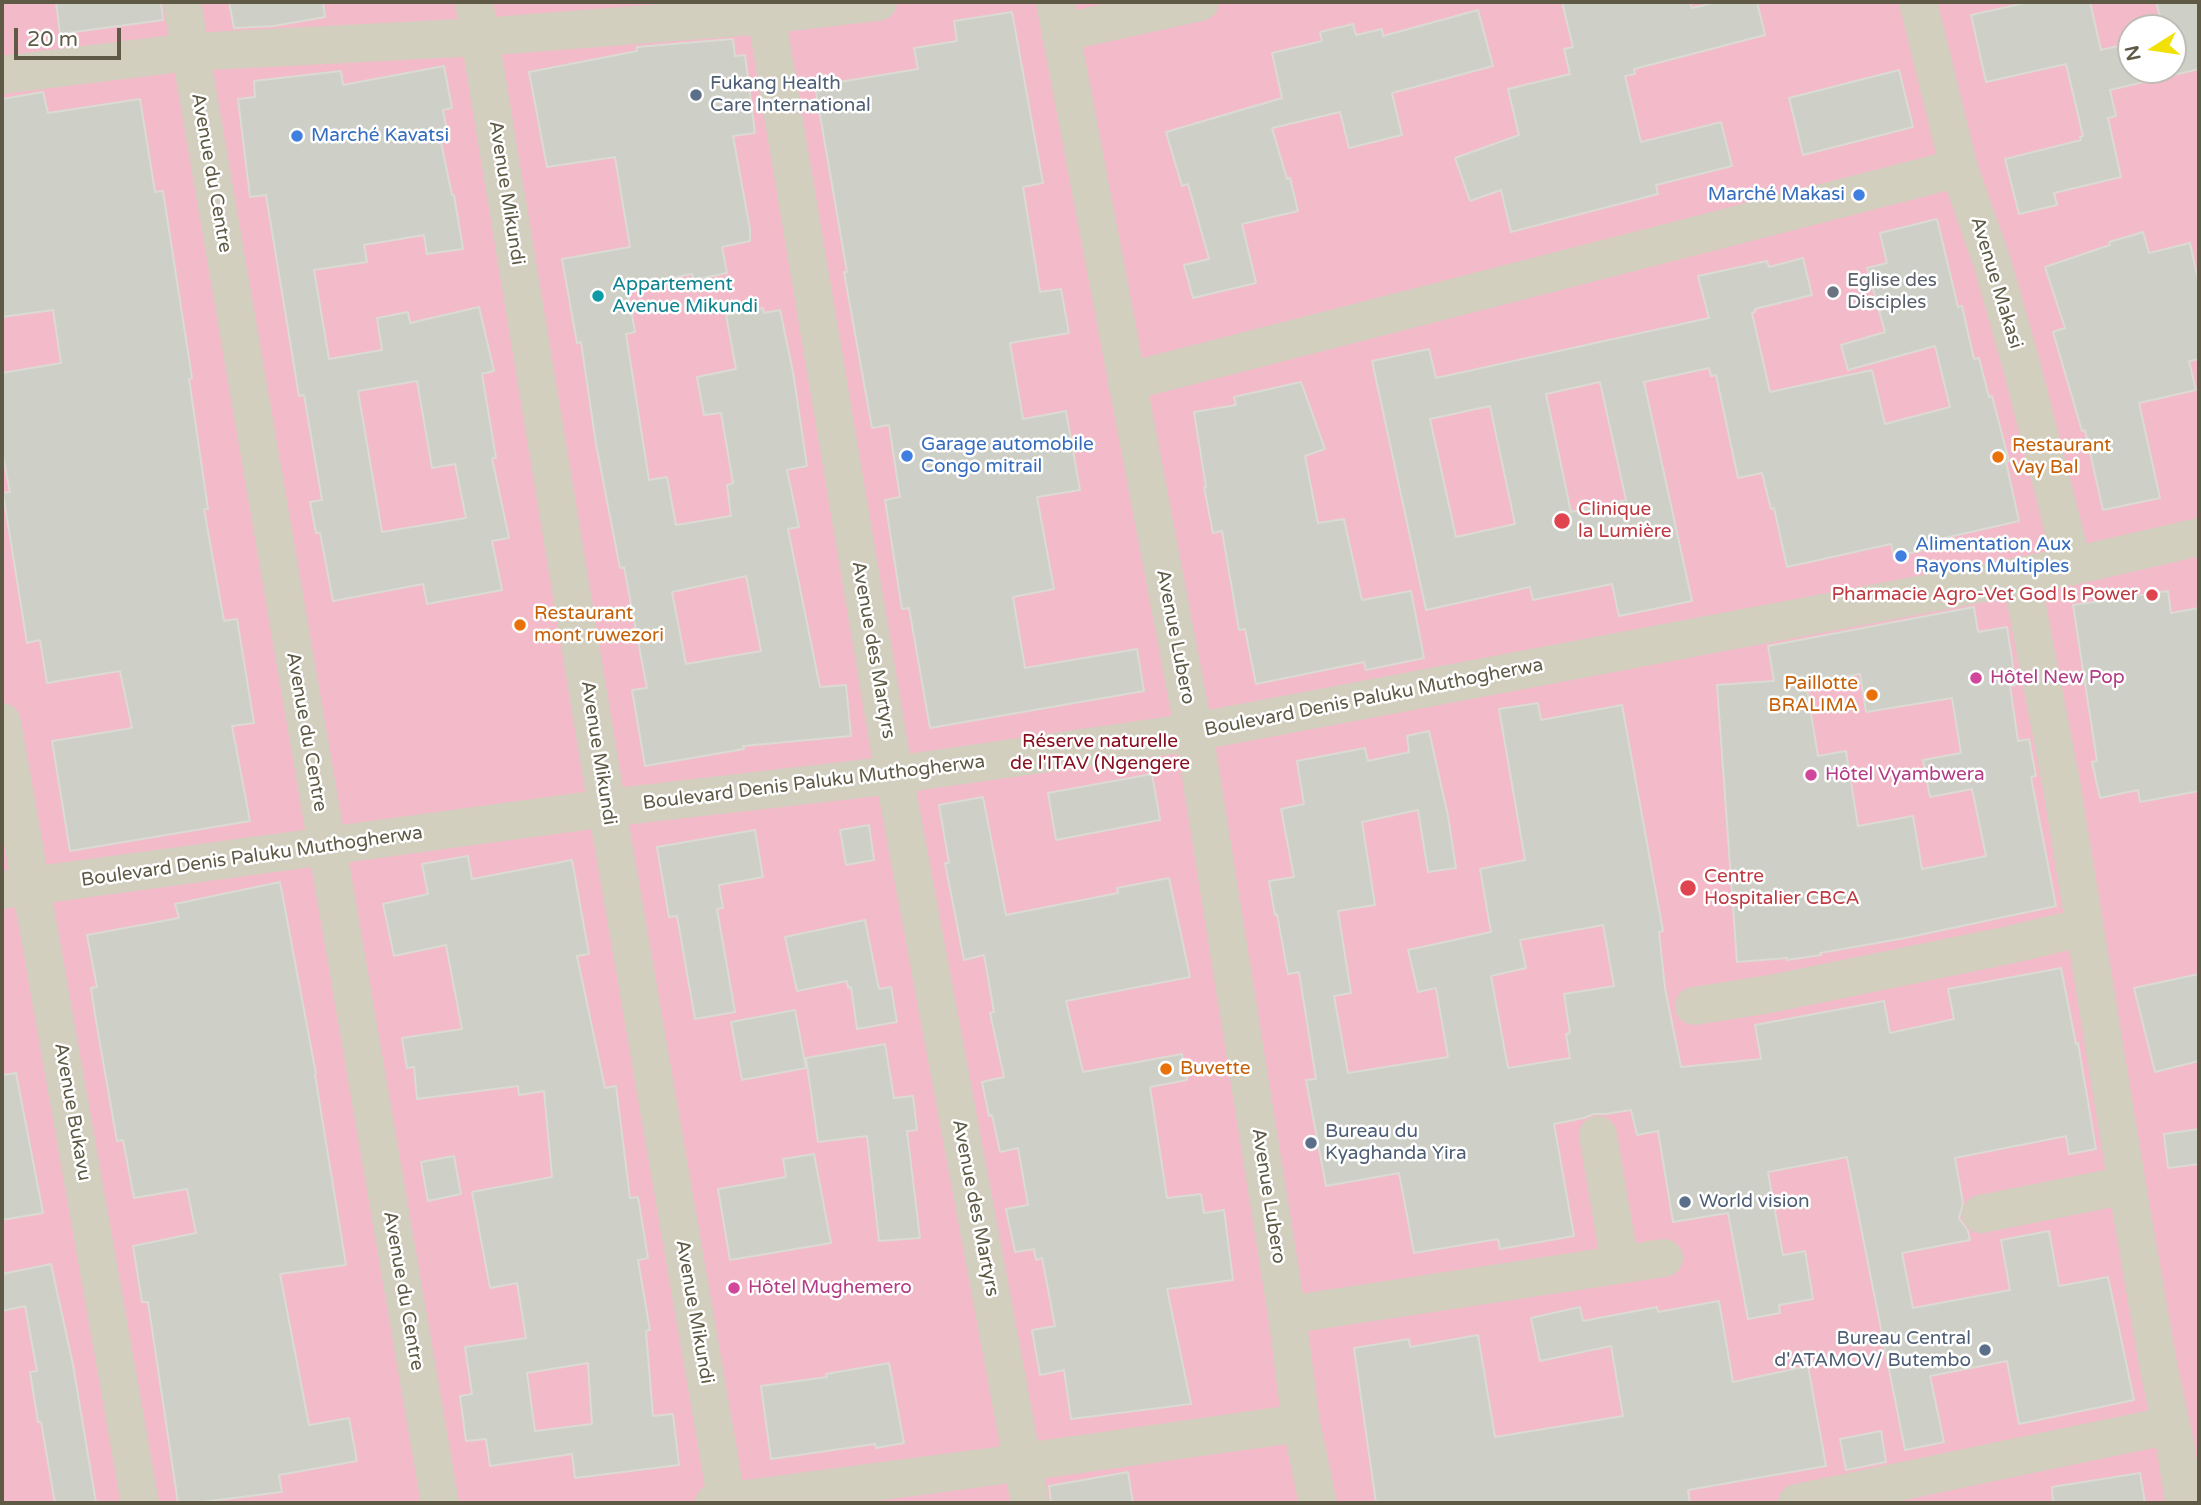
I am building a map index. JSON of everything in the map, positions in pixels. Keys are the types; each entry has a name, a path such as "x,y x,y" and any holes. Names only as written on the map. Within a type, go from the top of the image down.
{"street":[{"name":"Avenue du Centre","path":"182,2 440,1503"},
{"path":"2,75 477,19 878,2"},
{"path":"1057,17 1200,2"},
{"name":"Avenue Makasi","path":"1921,2 1959,168 2003,303 2073,566"},
{"name":"Avenue des Martyrs","path":"765,8 894,775 1030,1503"},
{"name":"Avenue Lubero","path":"1057,17 1194,732 1287,1315 1301,1423 1318,1503"},
{"name":"Avenue Mikundi","path":"477,19 722,1503"},
{"path":"1126,382 1959,168"},
{"name":"Boulevard Denis Paluku Muthogherwa","path":"16,889 607,808 894,775 1194,732 2073,566 2199,537"},
{"path":"2021,576 2061,782 2158,1364 2182,1439 2184,1503"},
{"name":"Avenue Bukavu","path":"2,722 16,889 140,1503"},
{"path":"1693,1006 1770,995 2084,927"},
{"path":"1598,1135 1620,1265"},
{"path":"1981,1214 2127,1185"},
{"path":"1287,1315 1664,1258"},
{"path":"722,1503 1301,1423"},
{"path":"1797,1503 2182,1439"}],"green space":[{"name":"Réserve naturelle de l'ITAV (Ngengere","path":"2,2 2199,2 2199,1503 2,1503"}],"building":[{"path":"56,2 161,2 163,20 60,34"},
{"path":"229,2 323,2 325,17 274,26 234,28"},
{"path":"1562,2 1690,2 1692,8 1717,2 1757,2 1765,35 1634,69 1635,74 1625,76 1641,142 1721,122 1732,166 1656,185 1658,194 1511,232 1501,190 1470,201 1455,158 1519,135 1508,89 1570,74 1564,49 1573,47"},
{"path":"2029,2 2090,2 2101,50 2117,46 2117,84 2135,84 2110,90 2116,116 2108,118 2121,177 2054,193 2057,205 2019,214 2005,159 2081,140 2080,137 2083,136 2066,64 1986,82 1971,15"},
{"path":"2156,2 2199,2 2199,69 2187,72 2187,14 2159,14"},
{"path":"1478,10 1493,66 1392,93 1402,135 1349,148 1340,112 1272,128 1287,179 1290,178 1298,211 1242,224 1256,283 1193,298 1184,265 1209,259 1188,184 1182,186 1166,132 1282,98 1272,53 1322,41 1320,32 1353,24 1356,35 1382,29 1383,36"},
{"path":"1012,12 1043,183 1023,187 1040,292 1061,289 1069,333 1010,343 1023,419 1066,411 1080,490 1037,497 1054,589 1013,597 1025,668 1137,649 1144,691 930,728 909,608 902,609 885,500 900,497 889,425 872,428 815,86 918,69 914,48 957,41 954,21"},
{"path":"733,39 735,56 745,55 755,133 733,136 750,241 722,247 727,273 694,280 692,274 627,287 635,332 626,334 649,480 667,477 676,525 731,516 727,485 733,483 721,413 704,415 697,377 736,369 726,315 763,308 764,313 780,310 793,372 807,466 787,470 799,527 788,529 820,687 846,685 851,736 743,746 744,749 645,766 632,690 647,688 624,567 620,568 596,444 581,342 577,343 562,259 630,247 615,157 547,167 529,72 637,51 637,47","holes":["746,576 761,651 686,664 672,592"]},
{"path":"444,66 452,108 443,110 447,131 439,133 454,195 463,249 427,254 424,235 364,245 367,262 314,270 329,359 382,350 377,318 408,312 410,323 479,307 494,371 482,374 496,458 492,458 509,538 492,541 502,590 427,604 423,584 333,601 320,533 316,533 310,502 322,500 304,395 299,396 266,195 250,197 238,99 255,97 254,81 341,71 343,85","holes":["417,381 432,468 455,464 466,518 382,532 358,391"]},
{"path":"1899,70 1913,127 1803,155 1789,98"},
{"path":"43,92 48,113 140,99 155,192 163,191 192,378 189,379 208,509 204,509 224,621 237,619 254,723 232,726 250,821 70,851 52,741 132,728 120,671 47,683 40,640 27,643 3,493 10,492 2,451 2,373 61,363 53,310 2,317 2,99"},
{"path":"1937,219 1958,307 1962,306 1974,359 1979,358 1989,397 1992,396 2009,461 2006,462 2019,521 1927,542 1928,549 1894,557 1891,544 1787,567 1774,508 1771,509 1762,473 1738,478 1716,375 1711,376 1709,368 1644,382 1692,601 1619,616 1612,584 1533,600 1530,587 1426,610 1372,361 1429,349 1436,378 1709,318 1698,276 1767,261 1769,267 1803,258 1812,295 1755,309 1752,313 1770,392 1872,370 1885,424 1950,407 1935,346 1848,370 1841,345 1885,332 1867,268 1887,263 1880,233","holes":["1600,382 1626,500 1571,512 1546,394","1490,406 1515,524 1456,537 1430,419"]},
{"path":"2143,232 2149,253 2190,243 2199,284 2199,359 2189,361 2196,390 2139,403 2160,498 2103,510 2085,430 2082,431 2053,332 2065,328 2045,267"},
{"path":"1301,382 1325,449 1305,456 1318,523 1344,519 1362,600 1411,591 1424,658 1366,670 1364,662 1256,684 1245,629 1239,630 1222,531 1213,533 1194,412 1236,405 1234,397"},
{"path":"2168,591 2171,613 2199,608 2199,791 2140,802 2138,790 2100,798 2092,762 2097,761 2073,605"},
{"path":"1974,607 1978,632 2007,627 2016,685 2010,686 2018,741 2029,739 2036,776 2031,777 2056,906 1820,953 1821,955 1787,960 1737,962 1717,685 1774,681 1768,646","holes":["1860,674 1866,712 1952,698 1961,753 1923,760 1930,797 1972,789 1986,856 1922,869 1913,816 1858,826 1846,751 1818,756 1806,683"]},
{"path":"1538,703 1541,720 1622,705 1663,931 1659,932 1665,988 1681,1067 1761,1059 1755,1025 1884,1001 1890,1033 1954,1019 1948,989 2061,968 2076,1044 2078,1043 2096,1149 2069,1154 2066,1136 1955,1158 1963,1203 1959,1218 1968,1231 1970,1240 1902,1253 1913,1308 2010,1290 2001,1240 2049,1231 2059,1286 2108,1277 2134,1400 2019,1424 2007,1361 1930,1376 1944,1442 1905,1450 1847,1157 1768,1172 1783,1255 1805,1251 1813,1299 1779,1305 1780,1313 1748,1319 1728,1213 1673,1222 1658,1131 1637,1135 1631,1110 1594,1114 1554,1124 1574,1236 1500,1249 1498,1239 1414,1253 1399,1173 1326,1186 1306,1080 1316,1079 1299,972 1288,974 1269,881 1294,877 1281,809 1304,804 1297,761 1365,748 1368,761 1409,752 1407,736 1429,731 1448,816 1456,868 1428,872 1418,810 1362,822 1375,905 1338,911 1351,993 1334,996 1348,1073 1448,1057 1436,988 1418,992 1408,950 1491,932 1480,869 1525,860 1499,709","holes":["1603,925 1614,986 1564,994 1570,1033 1566,1034 1570,1058 1508,1068 1491,976 1526,968 1520,940"]},
{"path":"1152,774 1160,820 1056,840 1048,793"},
{"path":"983,797 1006,915 1118,893 1117,888 1169,878 1190,977 1066,1001 1083,1072 1182,1054 1187,1080 1150,1087 1167,1198 1201,1194 1204,1213 1224,1210 1233,1280 1167,1289 1191,1404 1071,1419 1064,1370 1040,1375 1032,1330 1055,1326 1042,1258 1036,1260 1034,1249 1015,1252 1006,1209 1028,1205 1018,1148 1000,1152 992,1115 989,1116 982,1082 1004,1077 990,1013 994,1012 984,955 964,960 945,863 949,863 939,805"},
{"path":"869,825 874,860 846,865 840,830"},
{"path":"755,830 763,877 719,885 723,908 717,909 735,1012 695,1019 677,916 669,917 657,847"},
{"path":"468,856 472,879 572,860 589,954 577,956 605,1088 616,1086 630,1198 638,1197 648,1258 638,1260 650,1330 646,1331 653,1416 673,1414 679,1465 575,1478 572,1454 490,1466 486,1439 466,1441 460,1396 472,1394 465,1347 526,1338 517,1283 490,1288 472,1192 552,1177 544,1091 519,1095 518,1086 417,1099 414,1067 407,1068 402,1038 462,1029 446,945 394,956 383,904 428,894 422,864","holes":["588,1363 592,1424 535,1431 527,1373"]},
{"path":"280,882 316,1074 346,1265 280,1274 309,1425 349,1418 357,1461 279,1475 282,1492 178,1503 148,1302 142,1302 133,1246 196,1233 187,1189 134,1198 123,1140 117,1141 91,988 97,987 87,935 179,918 175,904"},
{"path":"865,920 879,989 891,987 897,1022 857,1029 851,987 848,988 847,981 797,991 785,937"},
{"path":"2199,974 2199,1061 2155,1072 2134,988"},
{"path":"795,1010 806,1068 742,1080 731,1022"},
{"path":"885,1044 894,1098 913,1096 917,1130 907,1131 920,1238 879,1241 867,1136 818,1142 806,1058"},
{"path":"16,1073 43,1213 2,1220 2,1075"},
{"path":"2199,1129 2199,1164 2168,1168 2164,1134"},
{"path":"814,1154 831,1243 730,1260 718,1189 786,1177 783,1159"},
{"path":"454,1156 461,1194 428,1201 421,1162"},
{"path":"51,1264 73,1365 96,1503 55,1503 30,1372 37,1371 25,1306 2,1311 2,1274"},
{"path":"1719,1301 1733,1382 1808,1366 1826,1466 1688,1490 1690,1503 1376,1503 1354,1348 1409,1339 1410,1347 1478,1335 1495,1437 1623,1416 1611,1346 1540,1361 1531,1318 1580,1307 1583,1321 1657,1307 1658,1312"},
{"path":"889,1363 904,1443 876,1448 875,1444 771,1459 761,1386 827,1377 826,1374"},
{"path":"1881,1431 1886,1462 1846,1470 1840,1439"},
{"path":"1128,1472 1133,1503 1051,1503 1049,1486"},
{"path":"2140,1473 2145,1503 2053,1503 2052,1487"}],"place":[{"name":"Fukang Health Care International","path":"696,95"},
{"name":"Marché Kavatsi","path":"297,136"},
{"name":"Marché Makasi","path":"1859,195"},
{"name":"Eglise des Disciples","path":"1833,292"},
{"name":"Appartement Avenue Mikundi","path":"598,296"},
{"name":"Garage automobile Congo mitrail","path":"907,456"},
{"name":"Restaurant Vay Bal","path":"1998,457"},
{"name":"Clinique la Lumière","path":"1562,521"},
{"name":"Alimentation Aux Rayons Multiples","path":"1901,556"},
{"name":"Pharmacie Agro-Vet God Is Power","path":"2152,595"},
{"name":"Restaurant mont ruwezori","path":"520,625"},
{"name":"Hôtel New Pop","path":"1976,678"},
{"name":"Paillotte BRALIMA","path":"1872,695"},
{"name":"Hôtel Vyambwera","path":"1811,775"},
{"name":"Centre Hospitalier CBCA","path":"1688,888"},
{"name":"Buvette","path":"1166,1069"},
{"name":"Bureau du Kyaghanda Yira","path":"1311,1143"},
{"name":"World vision","path":"1685,1202"},
{"name":"Hôtel Mughemero","path":"734,1288"},
{"name":"Bureau Central d'ATAMOV/ Butembo","path":"1985,1350"}]}
